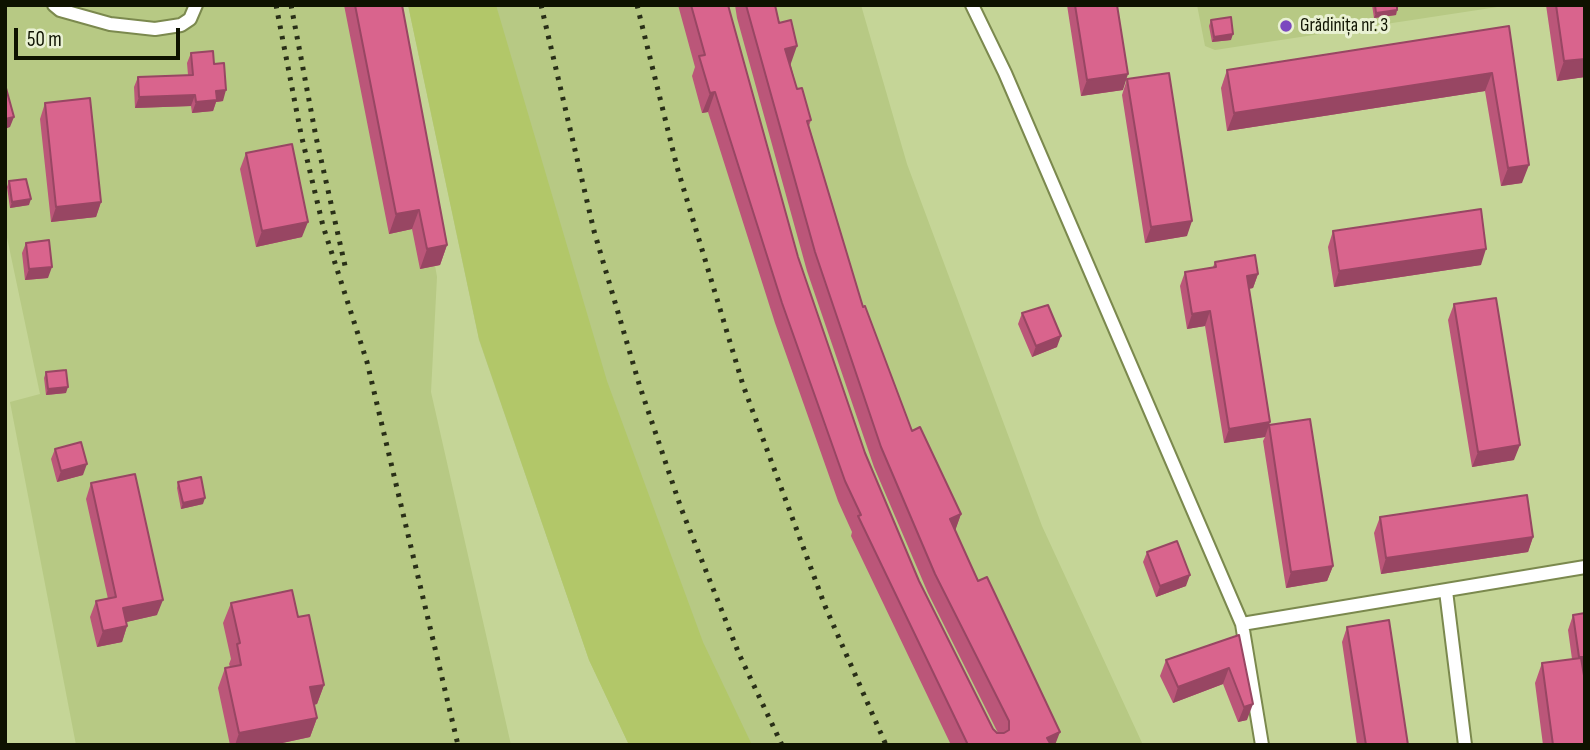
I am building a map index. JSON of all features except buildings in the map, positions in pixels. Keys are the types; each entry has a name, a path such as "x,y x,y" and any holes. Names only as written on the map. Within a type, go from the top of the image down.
{"lane":[{"path":"54,5 60,10 110,24 155,29 181,25 190,19 196,5"},
{"path":"972,5 1005,73 1242,624 1262,745"},
{"path":"1242,624 1585,567"},
{"path":"1446,591 1465,745"}],"shaded area":[{"path":"5,5 391,5 437,277 431,392 511,745 76,745 10,402 40,394 5,228"},
{"path":"408,5 861,5 907,164 1042,526 1143,745 629,745 589,660 479,340"},
{"path":"408,5 496,5 607,381 703,642 752,745 629,745 589,660 479,339"},
{"name":"Grădinița nr. 3","path":"1197,5 1504,6 1215,50 1205,46"}],"railway":[{"path":"276,5 301,134 323,226 367,362 458,745"},
{"path":"291,5 316,137 346,270"},
{"path":"541,5 594,231 640,387 681,508 739,654 782,745"},
{"path":"637,5 677,167 743,385 825,606 886,745"}],"place":[{"name":"Grădinița nr. 3","path":"1286,26"}]}
